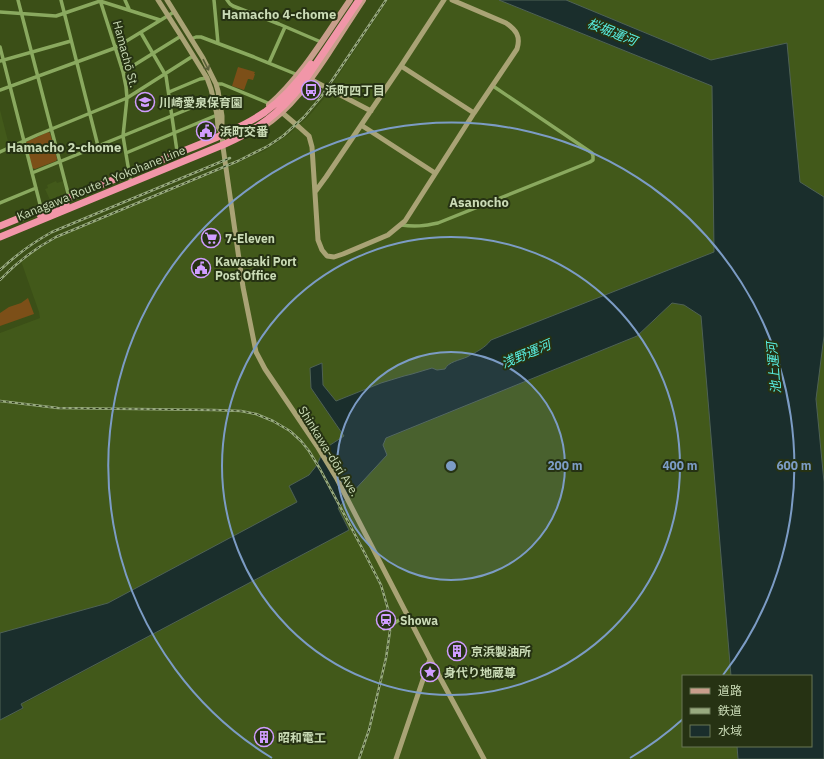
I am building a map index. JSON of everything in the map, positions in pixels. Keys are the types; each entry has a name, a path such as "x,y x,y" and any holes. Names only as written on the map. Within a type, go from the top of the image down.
{"highway":[{"name":"Kanagawa Route 1 Yokohane Line","path":"0,227 203,143 248,122 265,112 280,100 309,66 353,0"},
{"name":"Kanagawa Route 1 Yokohane Line","path":"0,238 249,133 285,105 301,86 359,0"},
{"path":"50,218 87,196 182,154 203,143"},
{"path":"0,232 175,161 203,153"}],"main road":[{"path":"0,227 128,171 222,133 244,122 270,104 298,75 350,0"},
{"path":"0,238 223,148 272,121 296,98 311,79 363,0"}],"street":[{"path":"18,0 69,197"},
{"path":"61,0 98,146"},
{"path":"0,12 54,16 100,0 160,20"},
{"name":"Hamachō St.","path":"100,0 123,72 126,87 127,98 123,136 131,185"},
{"path":"125,0 129,9"},
{"name":"Shinkawa-dōri Ave.","path":"158,0 206,78 211,89 218,127 222,133"},
{"name":"Shinkawa-dōri Ave.","path":"167,0 203,58 218,91 222,116 223,148 240,265 253,342 259,358 337,479 430,659 484,759"},
{"path":"214,0 218,44"},
{"path":"227,0 233,6 321,42"},
{"path":"315,192 326,178 444,0"},
{"path":"216,84 222,84 270,104 282,112 309,136 312,147 318,240 322,250 327,256 334,257 349,252 388,235 405,221 517,49 519,43 518,35 514,28 506,23 452,0"},
{"path":"0,90 115,48 174,12"},
{"path":"269,63 285,27"},
{"path":"141,33 166,73 177,151"},
{"path":"123,72 181,36"},
{"path":"191,39 201,37 311,79 371,110"},
{"path":"2,61 71,40"},
{"path":"0,47 2,61 41,208"},
{"path":"0,152 51,129 127,98 193,56"},
{"path":"401,66 474,113"},
{"path":"169,92 206,78"},
{"path":"400,225 424,226 438,223 593,160 592,153 493,86"},
{"path":"32,173 213,99"},
{"path":"126,153 217,115"},
{"path":"361,125 435,173"},
{"path":"0,203 36,188"},
{"path":"384,629 408,616"},
{"path":"396,759 430,659"}],"shaded area":[{"path":"388,0 499,0 712,86 714,252 491,340 487,346 447,366 445,369 437,370 432,368 404,376 381,383 336,401 323,385 322,364 311,388 344,436 324,449 317,465 309,475 289,486 297,502 108,603 0,633 0,333 40,318 21,261 61,236 264,151 288,135 308,117 326,96"},
{"path":"566,0 824,0 824,197 800,182 787,43 711,60"},
{"path":"238,67 255,72 253,80 248,79 244,90 232,86"},
{"path":"0,110 9,145 0,150"},
{"path":"48,132 50,133 57,159 56,161 35,169 32,168 26,142"},
{"path":"56,181 57,183 63,181 65,194 50,200 45,189 48,188 47,185"},
{"path":"28,298 34,314 0,326 0,313"},
{"path":"672,303 684,305 701,316 731,675 682,675 682,747 737,747 738,759 0,759 0,720 23,709 21,705 349,530 338,508 387,455 383,445 385,439 637,336"},
{"path":"824,336 824,482 816,399"}],"water":[{"path":"499,0 566,0 711,60 787,43 800,182 824,197 824,336 816,399 824,482 824,759 738,759 737,747 812,747 812,675 731,675 701,316 684,305 672,303 637,336 386,438 383,445 387,455 338,508 349,530 21,704 23,708 0,720 0,633 108,603 297,502 289,486 309,475 317,465 324,449 344,436 311,388 310,368 322,363 323,385 336,401 381,383 404,376 432,368 437,370 445,369 451,363 480,350 491,340 714,252 712,86"}],"railway":[{"path":"0,280 12,268 40,246 56,237 238,161 268,146 283,136 304,117 321,97 386,0"},
{"path":"0,270 24,250 52,232 230,158"},
{"path":"0,401 58,408 241,411 256,414 273,421 290,431 301,441 320,469 361,546 381,585 388,609 390,631 386,658 369,730 359,759"}],"place":[{"name":"浜町四丁目","path":"311,90"},
{"name":"川崎愛泉保育園","path":"145,102"},
{"name":"浜町交番","path":"206,131"},
{"name":"7-Eleven","path":"211,238"},
{"name":"Kawasaki Port Post Office","path":"201,268"},
{"name":"Showa","path":"386,620"},
{"name":"京浜製油所","path":"457,651"},
{"name":"身代り地蔵尊","path":"430,672"},
{"name":"昭和電工","path":"264,737"}],"district":[{"name":"Hamacho 4-chome","path":"279,14"},
{"name":"Hamacho 2-chome","path":"64,147"},
{"name":"Asanocho","path":"479,202"}],"water label":[{"name":"桜堀運河","path":"612,32"},
{"name":"浅野運河","path":"526,354"},
{"name":"池上運河","path":"774,368"}]}
